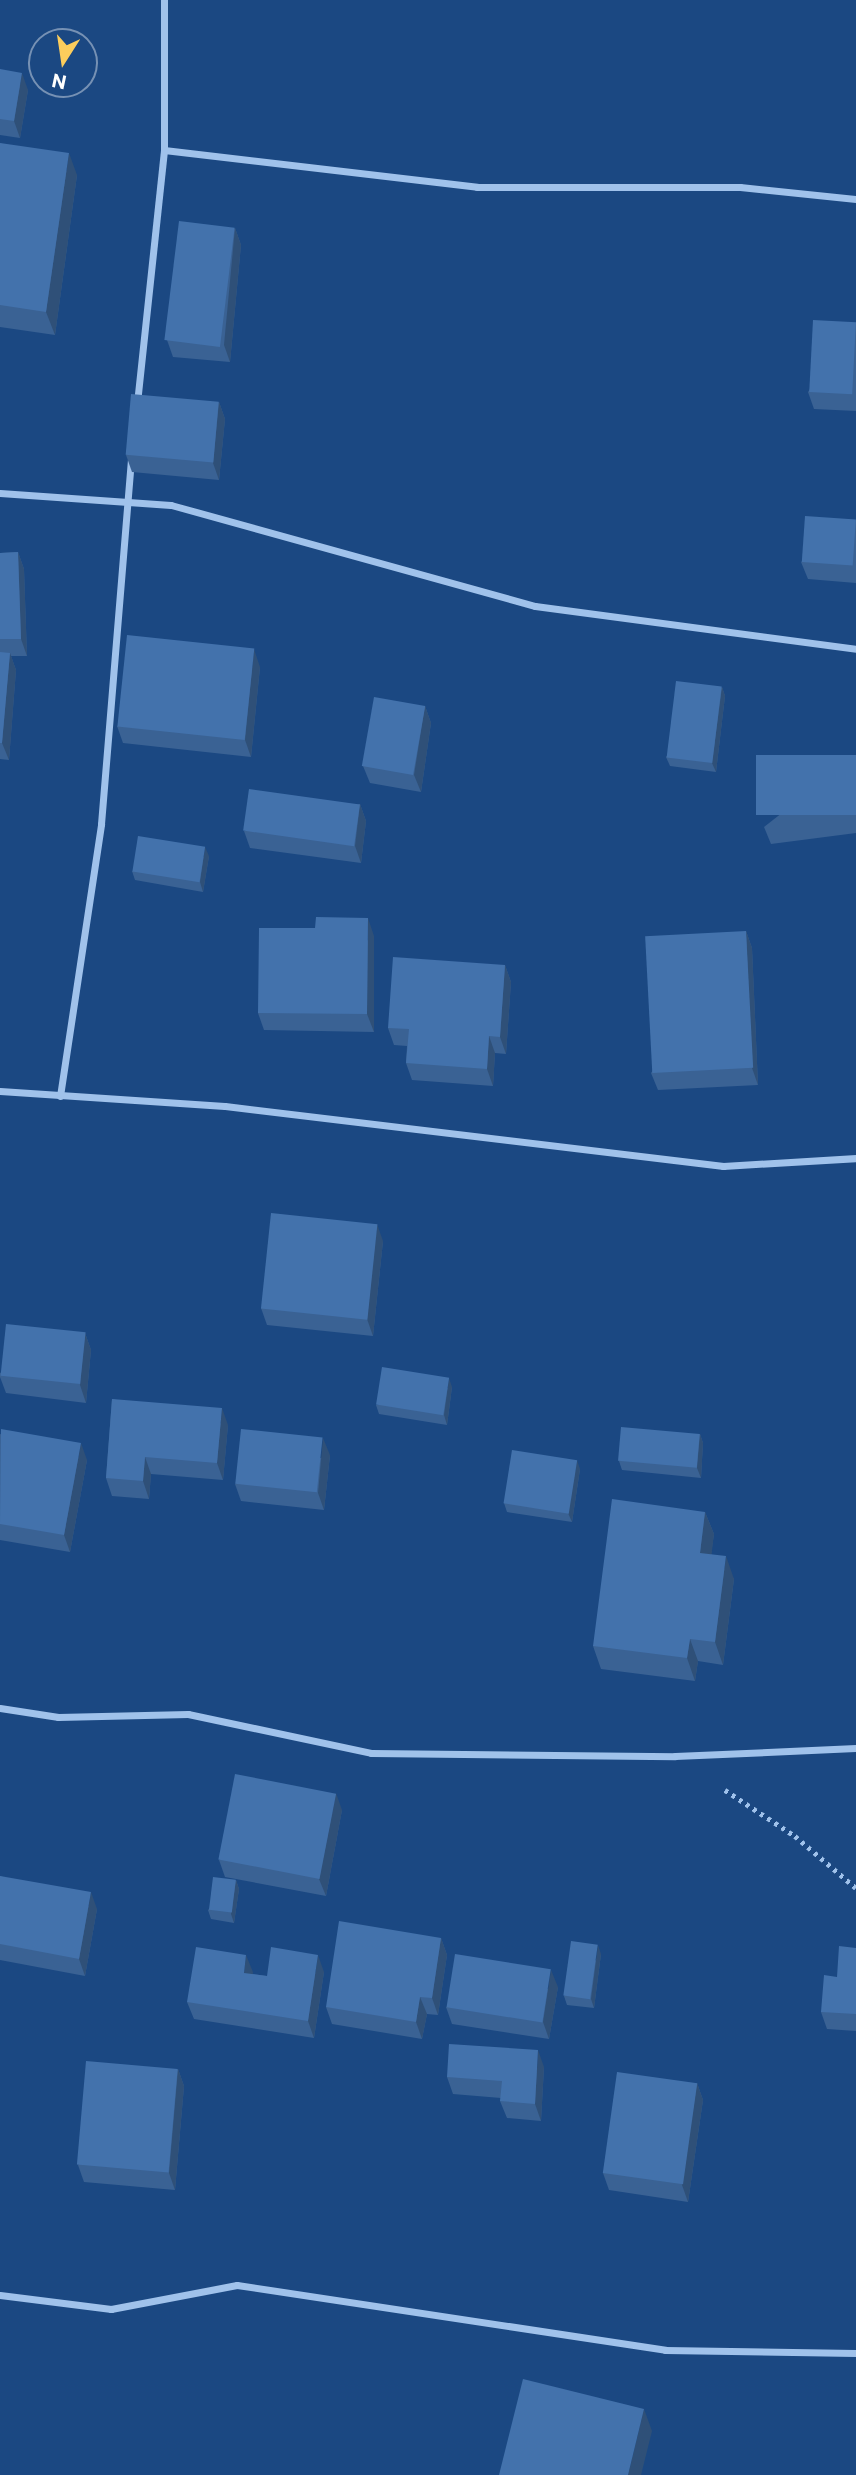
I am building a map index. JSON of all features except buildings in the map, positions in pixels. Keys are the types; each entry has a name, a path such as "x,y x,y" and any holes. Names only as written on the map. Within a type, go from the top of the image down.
{"street":[{"path":"136,408 164,150 164,0"},
{"path":"164,150 477,187 740,187 856,199"},
{"path":"60,1096 101,824 132,448"},
{"path":"0,493 172,506 535,606 856,649"},
{"path":"0,1091 225,1107 723,1166 856,1158"},
{"path":"0,1708 58,1717 188,1714 371,1753 675,1756 856,1748"},
{"path":"0,2295 111,2309 237,2285 665,2350 856,2353"}],"path":[{"path":"675,1756 795,1836 856,1888"}]}
